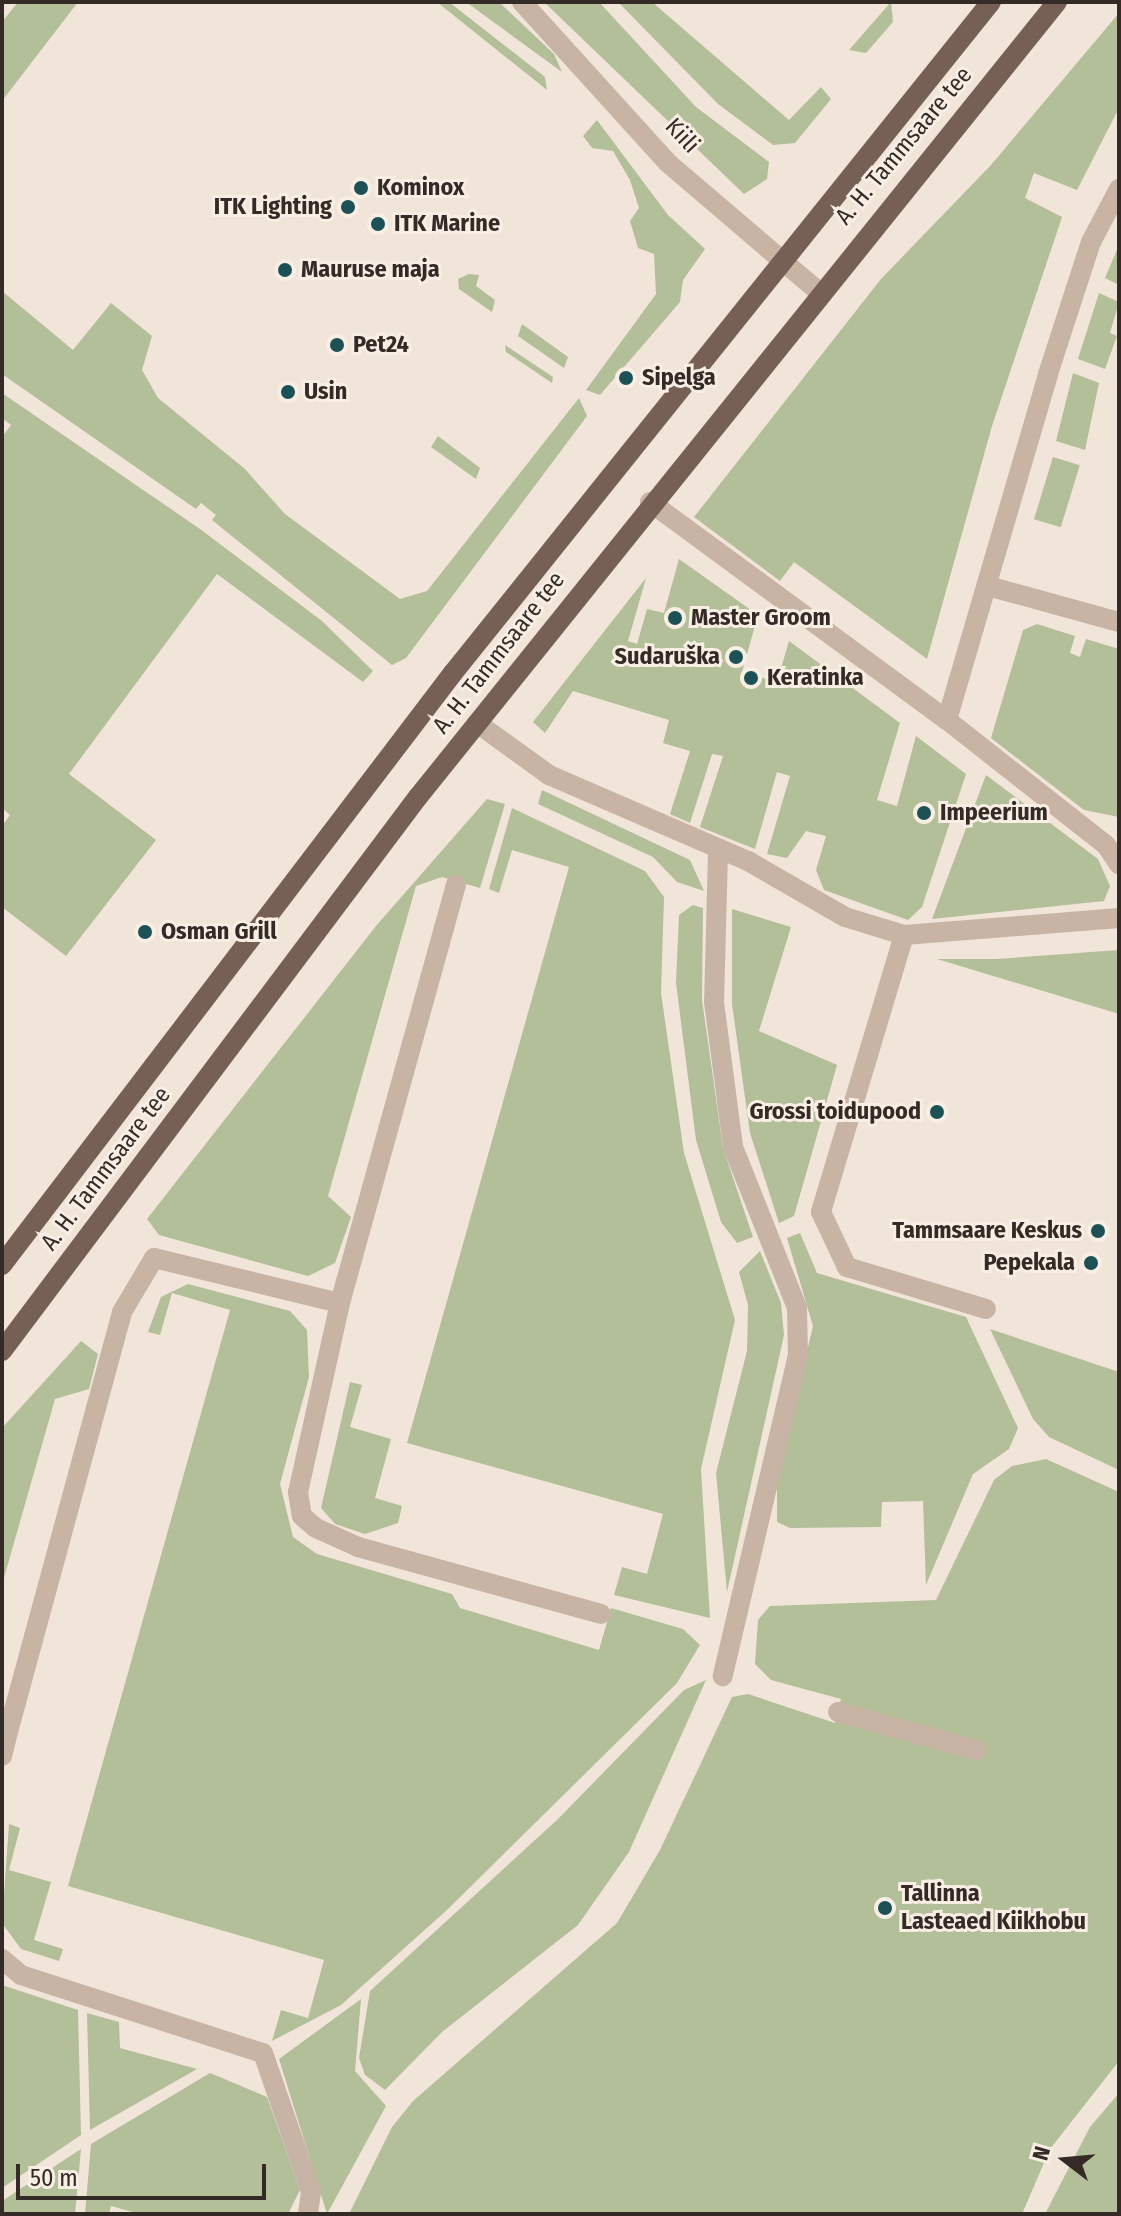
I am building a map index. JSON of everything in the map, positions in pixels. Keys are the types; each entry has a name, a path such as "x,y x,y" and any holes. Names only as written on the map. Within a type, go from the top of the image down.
{"main road":[{"name":"A. H. Tammsaare tee","path":"2,1265 287,886 780,258 991,2"},
{"name":"A. H. Tammsaare tee","path":"2,1351 477,723 818,291 1057,2"}],"street":[{"name":"Kiili","path":"522,2 668,163 818,291"},
{"path":"947,720 1091,242 1119,189"},
{"path":"650,502 947,720 1106,845 1119,864"},
{"path":"988,586 1119,622"},
{"path":"477,723 549,775 718,852 748,861 845,917 904,935 1119,918"},
{"path":"718,852 714,1002 733,1147 797,1308 798,1355 723,1676"},
{"path":"456,885 340,1303 305,1447 302,1516 358,1547 601,1614"},
{"path":"904,935 821,1212 847,1267 986,1309"},
{"path":"2,1756 7,1720 122,1312 154,1258 340,1303"},
{"path":"838,1712 977,1750"},
{"path":"2,1959 34,1979 263,2053 311,2192 308,2214"}],"green space":[{"path":"18,2 78,2 2,101 2,22"},
{"path":"437,2 449,2 545,77 547,90"},
{"path":"466,2 499,2 554,54 562,72"},
{"path":"544,2 599,2 696,107 769,162 767,179 744,194"},
{"path":"618,2 652,2 789,120 821,87 831,99 795,143 773,145 718,104"},
{"path":"891,2 893,22 866,53 849,50"},
{"path":"1119,13 1119,108 1077,190 1034,173 1025,198 1062,217 992,426 927,659 794,562 780,581 694,517 881,279 991,165"},
{"path":"597,120 668,215 705,249 683,280 680,302 600,395 586,390 656,294 654,254 638,248 630,221 639,208 630,180 613,151 592,148 583,136"},
{"path":"1119,245 1119,285 1105,278"},
{"path":"469,274 479,275 476,286 495,300 492,312 459,289 458,279"},
{"path":"2,291 73,350 111,303 152,336 142,370 158,398 245,469 285,514 400,599 427,591 579,398 587,416 406,658 392,665 212,520 216,515 201,503 196,509 2,374"},
{"path":"1099,293 1119,302 1110,333 1117,336 1105,369 1078,359"},
{"path":"522,324 568,357 564,368 518,336"},
{"path":"505,345 553,377 552,383 506,352"},
{"path":"1073,373 1099,383 1085,450 1056,441"},
{"path":"2,393 200,529 322,621 373,671 363,682 217,574 69,774 156,840 66,956 2,907 2,826 10,815 2,808 2,437 11,425 2,418"},
{"path":"438,436 480,468 476,479 431,447"},
{"path":"1053,457 1080,465 1061,527 1034,519"},
{"path":"679,559 758,615 742,672 777,682 789,641 900,723 877,800 897,806 916,736 966,774 922,907 908,920 824,890 816,870 826,836 806,831 787,858 767,854 790,776 777,772 755,849 700,827 723,756 712,754 690,823 670,814 690,751 663,743 669,720 573,691 545,733 533,722 646,578 628,641 637,644 647,609 664,613"},
{"path":"1037,624 1075,636 1070,653 1080,657 1086,639 1119,649 1119,817 1084,810 991,738 1023,630"},
{"path":"986,775 1098,859 1110,886 1104,901 932,919"},
{"path":"542,790 690,860 704,891 677,882 653,857 538,804"},
{"path":"487,799 505,804 480,888 442,877 416,886 328,1196 351,1217 335,1263 308,1276 159,1235 147,1219 376,926"},
{"path":"512,808 645,871 664,897 661,993 684,1153 735,1320 701,1469 710,1618 614,1595 622,1567 647,1574 663,1514 407,1443 569,867 512,850 499,893 489,889"},
{"path":"693,905 703,908 702,1000 723,1148 753,1237 737,1243 721,1222 696,1140 676,983 679,915"},
{"path":"732,909 791,927 759,1031 837,1065 794,1216 779,1223 750,1133 732,1004"},
{"path":"1119,950 1119,1014 937,959 996,959"},
{"path":"800,1233 817,1273 966,1317 1018,1428 1009,1449 973,1474 926,1585 923,1501 882,1502 881,1527 790,1528 777,1522 777,1477 813,1326 787,1238"},
{"path":"760,1251 781,1303 784,1335 727,1592 716,1473 747,1351 748,1305 739,1272"},
{"path":"188,1284 290,1311 307,1330 309,1377 280,1484 293,1537 317,1554 452,1594 460,1608 599,1650 611,1608 683,1629 700,1645 677,1683 448,1909 341,2005 272,2041 281,2010 308,2018 324,1960 68,1886 230,1310 172,1293 160,1335 148,1332 161,1297"},
{"path":"990,1329 1119,1372 1119,1470 1049,1437 1033,1419"},
{"path":"81,1341 98,1354 89,1389 55,1399 2,1585 2,1428"},
{"path":"350,1382 362,1385 350,1427 391,1439 375,1498 402,1506 398,1523 365,1534 335,1524 321,1508"},
{"name":"Tallinna Lasteaed Kiikhobu","path":"1046,1459 1119,1492 1119,2061 1050,2149 1022,2214 349,2214 392,2127 413,2101 617,1923 660,1850 732,1697 748,1694 835,1723 841,1699 771,1680 755,1664 758,1620 770,1606 936,1600 994,1480 1012,1466"},
{"path":"706,1680 629,1852 578,1925 442,2032 385,2090 365,2075 359,2058 370,1991 558,1819 684,1690"},
{"path":"9,1824 20,1828 9,1870 51,1882 34,1940 63,1949 59,1961 21,1949 2,1923"},
{"path":"2,1985 78,2010 81,2135 2,2188"},
{"path":"361,1999 355,2071 386,2106 327,2214 279,2059"},
{"path":"87,2013 119,2022 120,2048 197,2069 90,2130"},
{"path":"210,2073 267,2097 300,2190 288,2214 140,2214 111,2206 109,2214 85,2214 91,2144"},
{"path":"1119,2093 1119,2214 1045,2214 1090,2127"},
{"path":"81,2149 75,2214 2,2214 2,2201"}],"place":[{"name":"Kominox","path":"361,188"},
{"name":"ITK Lighting","path":"348,207"},
{"name":"ITK Marine","path":"378,224"},
{"name":"Mauruse maja","path":"285,270"},
{"name":"Pet24","path":"337,345"},
{"name":"Sipelga","path":"626,378"},
{"name":"Usin","path":"288,392"},
{"name":"Master Groom","path":"675,618"},
{"name":"Sudaruška","path":"736,657"},
{"name":"Keratinka","path":"751,678"},
{"name":"Impeerium","path":"924,813"},
{"name":"Osman Grill","path":"145,932"},
{"name":"Grossi toidupood","path":"937,1112"},
{"name":"Tammsaare Keskus","path":"1098,1231"},
{"name":"Pepekala","path":"1091,1263"},
{"name":"Tallinna Lasteaed Kiikhobu","path":"885,1908"}]}
